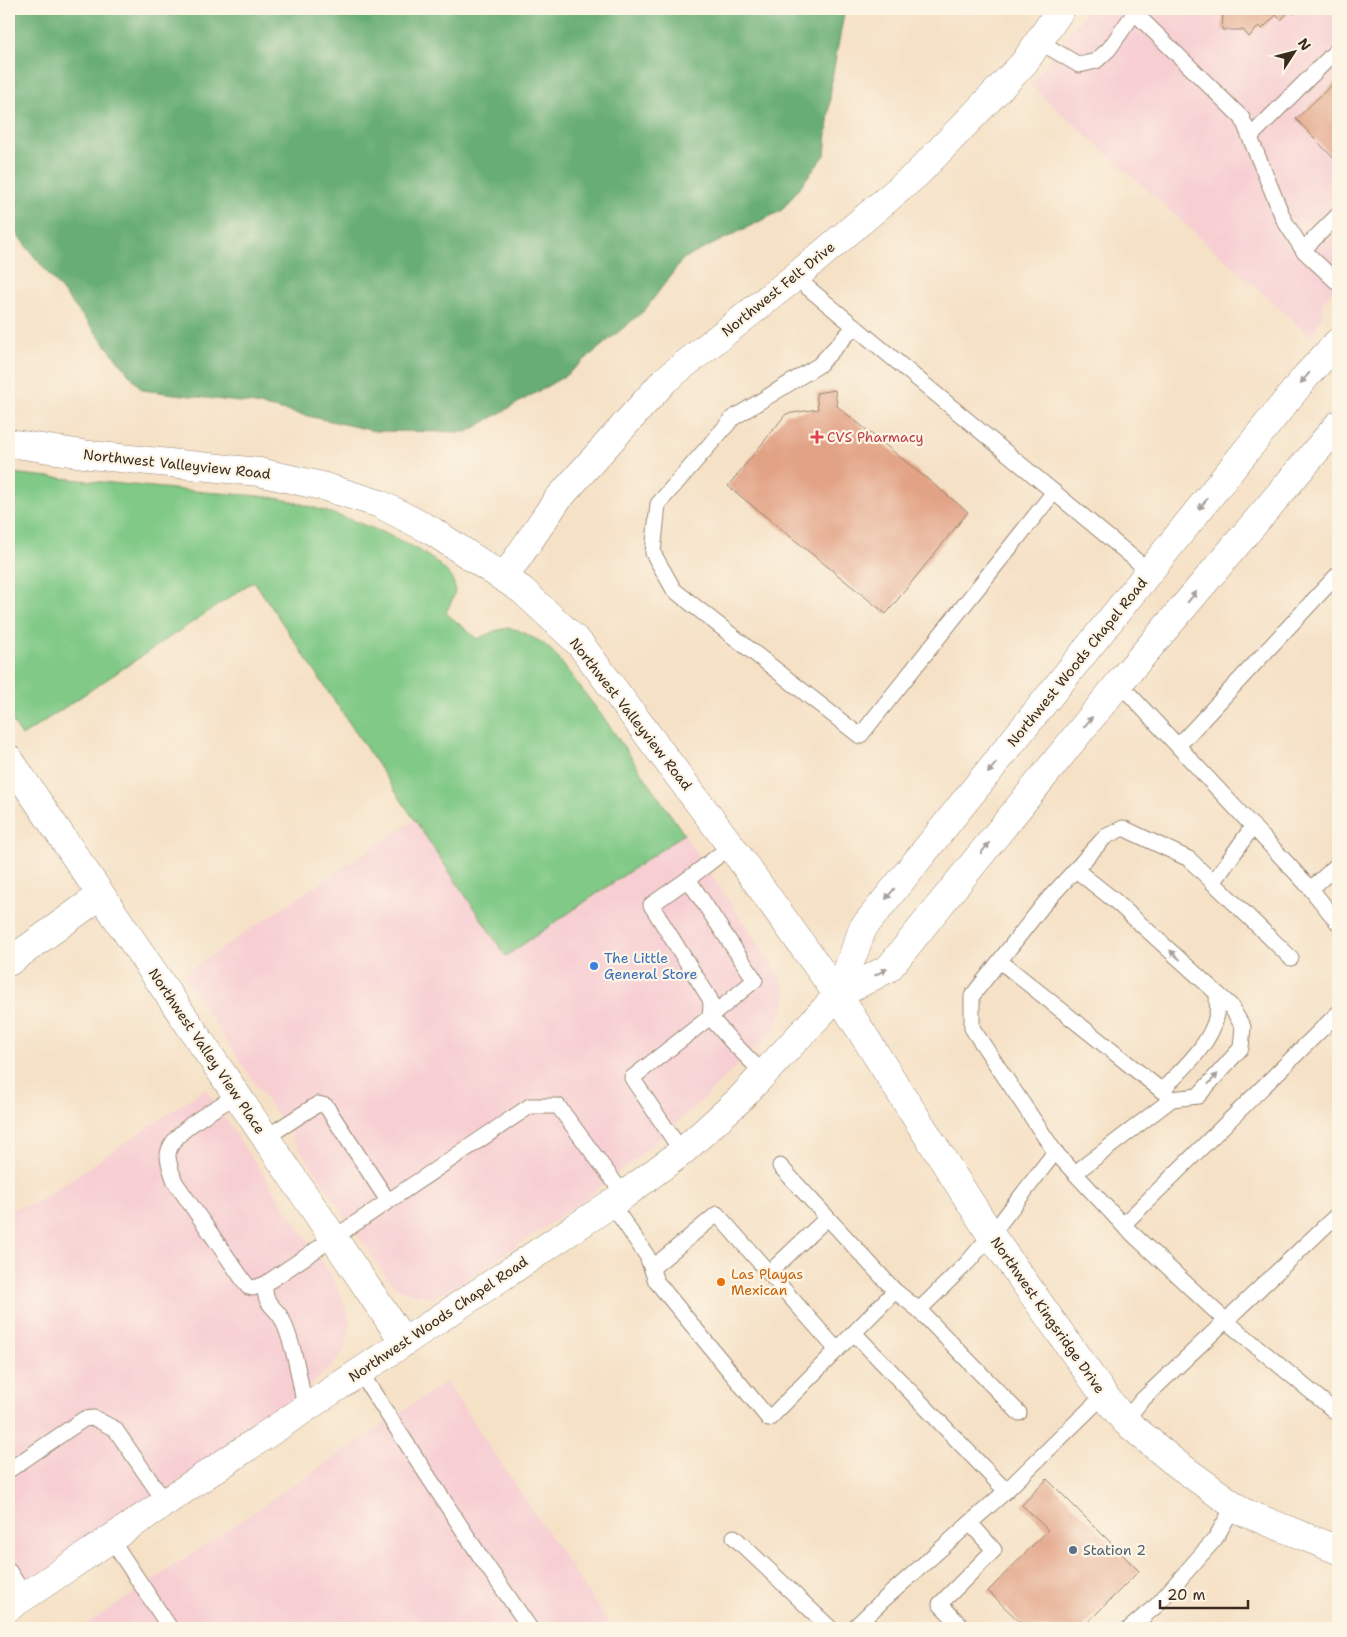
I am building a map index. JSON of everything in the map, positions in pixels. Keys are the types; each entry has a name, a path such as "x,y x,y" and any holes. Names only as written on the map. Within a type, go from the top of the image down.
{"street":[{"name":"Northwest Felt Drive","path":"504,578 557,500 666,380 795,277 917,174 1024,64 1061,9"},
{"name":"Northwest Woods Chapel Road","path":"838,995 863,928 1307,375 1338,342"},
{"name":"Northwest Woods Chapel Road","path":"17,1602 617,1199 682,1152 738,1101 838,995 889,968 1119,683 1338,425"},
{"name":"Northwest Valleyview Road","path":"9,443 90,455 259,472 322,486 380,504 432,531 504,578 522,590 580,644 731,846 838,995"},
{"name":"Northwest Valley View Place","path":"9,759 404,1342"},
{"path":"9,962 101,895"},
{"name":"Northwest Kingsridge Drive","path":"838,995 992,1235 1104,1395 1125,1420 1173,1461 1243,1512 1338,1550"}],"lane":[{"path":"1040,42 1079,65 1096,61 1110,49 1136,11 1242,118 1284,220 1303,250 1338,283"},
{"path":"1250,137 1338,50"},
{"path":"1303,250 1338,215"},
{"path":"795,277 1149,571"},
{"path":"855,326 820,365 733,418 658,504 653,553 674,590 860,736 1054,492"},
{"path":"1178,746 1338,574"},
{"path":"1119,683 1311,889 1338,923"},
{"path":"1213,883 1253,826"},
{"path":"1291,958 1189,859 1123,828 1105,837 1044,904 972,996 972,1028 1056,1152 1123,1225 1226,1321 1338,1414"},
{"path":"710,1017 712,1006 710,999 650,905 731,846"},
{"path":"1311,889 1338,864"},
{"path":"1000,961 1167,1094 1198,1096 1241,1048 1243,1027 1230,1005 1114,900 1076,870"},
{"path":"682,1152 632,1078 755,980 688,879"},
{"path":"1075,1173 1167,1094 1209,1034 1217,1014 1217,994"},
{"path":"1123,1225 1338,1012"},
{"path":"710,1017 764,1074"},
{"path":"237,1095 184,1130 170,1147 168,1155 169,1165 175,1182 245,1282 253,1288 265,1284 530,1106 558,1106 617,1199 644,1250 656,1281 769,1419 895,1292"},
{"path":"265,1138 318,1104 326,1106 388,1201"},
{"path":"918,1310 967,1264 992,1235 1056,1152"},
{"path":"780,1166 895,1292 918,1310 1019,1413"},
{"path":"652,1268 717,1214 837,1350"},
{"path":"1125,1420 1141,1401 1338,1214"},
{"path":"769,1273 827,1218"},
{"path":"265,1284 266,1300 280,1315 285,1327 298,1370 305,1409"},
{"path":"854,1333 1006,1491"},
{"path":"360,1372 480,1556 530,1628"},
{"path":"854,1628 1006,1491 1104,1395"},
{"path":"9,1470 84,1419 94,1418 116,1429 165,1502"},
{"path":"1130,1628 1157,1605 1215,1539 1234,1506"},
{"path":"963,1628 940,1604 994,1550 970,1523"},
{"path":"734,1537 830,1628"},
{"path":"111,1539 170,1628"},
{"path":"9,1571 17,1602"}],"shaded area":[{"path":"1088,9 1338,9 1338,285 1322,302 1322,316 1311,337 1030,85"},
{"path":"414,820 506,956 684,834 779,975 786,992 786,1003 774,1030 699,1103 636,1159 583,1201 457,1286 437,1295 427,1296 397,1288 387,1278 182,975"},
{"path":"205,1089 332,1276 348,1313 350,1324 345,1349 334,1364 275,1417 9,1594 9,1209 36,1203"},
{"path":"446,1382 612,1628 83,1627"}],"green space":[{"path":"9,9 845,9 832,78 825,155 781,211 683,259 645,310 565,376 467,432 374,431 255,404 142,390 9,225"},
{"path":"9,473 281,499 350,520 407,544 431,558 448,573 455,591 446,613 477,639 495,631 508,628 518,630 543,643 554,653 606,721 684,834 506,956 254,581 22,736 9,716"}],"building":[{"path":"1223,9 1299,9 1294,14 1291,10 1281,20 1276,15 1262,29 1259,26 1249,37 1243,30 1222,30"},
{"path":"1338,79 1338,163 1296,119"},
{"name":"CVS Pharmacy","path":"835,390 837,406 968,512 886,614 728,486 786,414 818,409 816,393"},
{"name":"Station 2","path":"1047,1479 1139,1571 1082,1628 1026,1628 988,1591 1048,1530 1022,1505"}],"place":[{"name":"CVS Pharmacy","path":"817,437"},
{"name":"The Little General Store","path":"594,966"},
{"name":"Las Playas Mexican","path":"721,1282"},
{"name":"Station 2","path":"1073,1550"}]}
